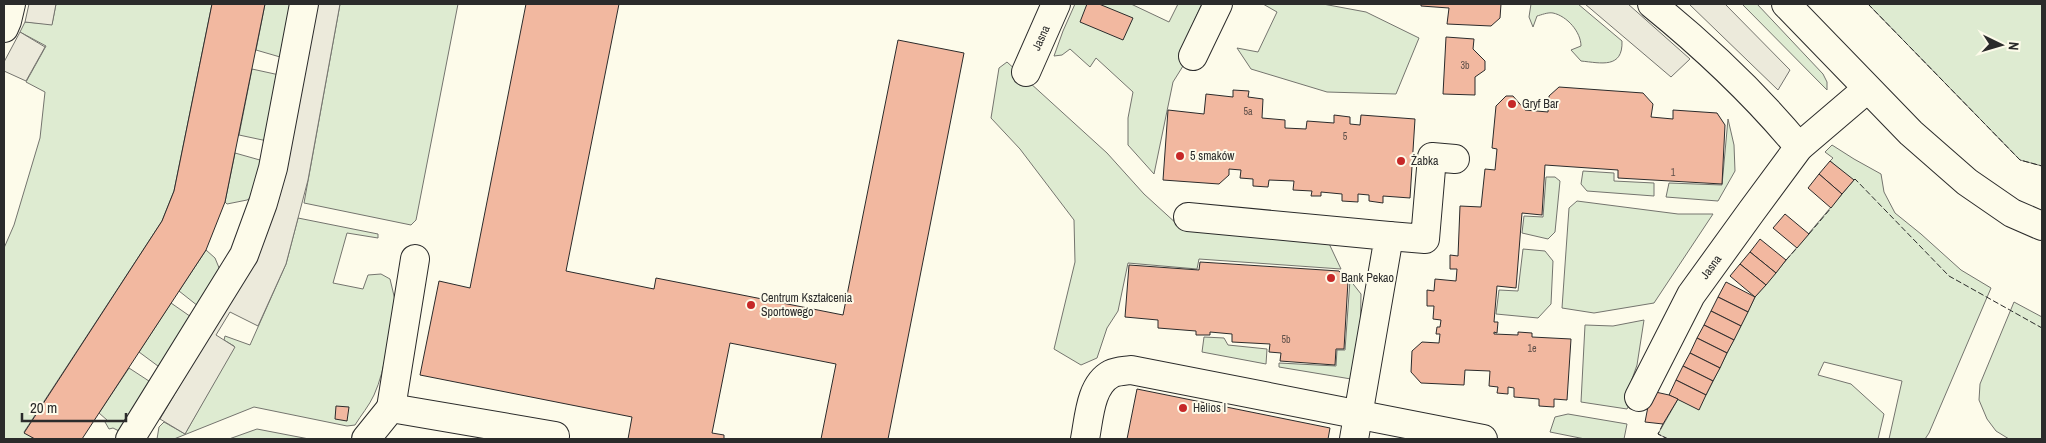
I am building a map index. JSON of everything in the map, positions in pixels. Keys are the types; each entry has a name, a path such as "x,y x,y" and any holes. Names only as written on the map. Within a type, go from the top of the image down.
{"street":[{"path":"130,439 244,255 273,168 304,4"},
{"name":"Jasna","path":"1026,72 1056,4"},
{"path":"1193,56 1218,4"},
{"path":"1652,4 1698,42 1772,114 1799,147"},
{"path":"1786,4 1912,133 1967,182 2012,213 2042,226"},
{"name":"Jasna","path":"1639,397 1691,295 1799,147 1867,88"},
{"path":"1188,217 1425,239 1432,157 1455,159"},
{"path":"1357,428 1389,236"},
{"path":"366,439 391,408 415,259"},
{"path":"1085,439 1092,400 1102,381 1112,373 1131,370 1357,428 1483,439"},
{"path":"391,408 555,436"}],"green space":[{"path":"56,4 212,4 174,191 162,221 24,432 35,439 4,439 4,248 14,225 40,138 45,92 26,82 46,46 20,32 25,22 52,24"},
{"path":"265,4 296,4 287,59 256,50"},
{"path":"340,4 458,4 416,220 411,225 304,203"},
{"path":"1075,4 1131,4 1169,22 1178,4 1202,4 1190,30 1188,58 1173,82 1154,174 1128,145 1128,118 1133,92 1096,58 1090,67 1070,49 1062,55 1054,56"},
{"path":"1263,4 1323,4 1366,12 1419,38 1396,94 1327,92 1251,69 1237,48 1258,52 1277,12"},
{"path":"1531,4 1578,4 1622,41 1619,56 1615,60 1603,63 1581,61 1571,50 1581,46 1579,35 1572,25 1563,17 1547,13 1537,16 1533,27 1529,17"},
{"path":"1742,4 1757,4 1823,74 1827,82 1827,90"},
{"path":"1868,4 2042,4 2042,166 2020,160"},
{"path":"1007,62 1107,153 1144,194 1178,225 1325,235 1341,269 1199,259 1197,269 1128,263 1118,311 1107,328 1097,358 1081,365 1054,349 1075,262 1074,220 1020,149 991,118 999,68"},
{"path":"252,69 284,76 272,142 239,135"},
{"path":"1728,119 1734,145 1735,171 1718,201 1666,197 1669,183 1722,185"},
{"path":"1832,145 1881,174 1884,192 1895,213 1961,270 1991,288 1929,433 1925,439 1889,439 1902,381 1824,362 1818,375 1851,384 1884,414 1878,439 1668,439 1658,434 1678,399 1706,395 1755,297 1853,181 1830,161 1833,158 1825,152"},
{"path":"235,153 267,162 254,196 247,200 227,204 225,202"},
{"path":"1583,171 1614,173 1614,181 1654,183 1654,196 1587,191 1581,184"},
{"path":"1546,177 1555,177 1560,181 1555,232 1548,239 1522,233 1524,216 1543,217"},
{"path":"1577,201 1678,214 1713,214 1654,303 1594,313 1562,308 1569,208"},
{"path":"298,218 378,234 378,238 347,233 333,283 363,289 368,275 381,274 390,279 395,300 387,349 378,385 367,407 355,425 347,426 254,407 174,439 157,439 159,427 164,422 185,434 234,346 224,340 225,336 250,345 286,264"},
{"path":"1523,249 1545,251 1553,261 1551,304 1538,318 1496,314 1499,290 1518,291"},
{"path":"206,250 215,258 222,275 198,306 179,291"},
{"path":"1350,280 1361,294 1360,352 1351,379 1279,367 1279,363 1336,366 1337,350 1345,350"},
{"path":"2014,302 2042,317 2042,439 2009,439 1996,431 1987,419 1979,400 1980,384"},
{"path":"171,303 194,319 162,369 139,352"},
{"path":"1644,320 1637,365 1626,396 1631,402 1627,409 1581,402 1585,325 1613,326"},
{"path":"1204,337 1224,338 1228,345 1267,349 1266,364 1202,352"},
{"path":"129,368 152,383 121,432 113,428 109,429 105,422 107,420 99,413"},
{"path":"1568,414 1627,424 1624,439 1585,439 1550,432 1555,417"},
{"path":"257,429 309,439 229,439"}],"shaded area":[{"path":"29,4 56,4 52,25 25,22"},
{"path":"311,4 340,4 308,180 286,264 258,326 230,312 216,335 235,347 185,434 160,419 221,316"},
{"path":"1585,4 1628,4 1690,59 1671,77"},
{"path":"1689,4 1725,4 1790,70 1778,90"},
{"path":"20,32 45,47 26,81 4,71 4,62"}],"building":[{"path":"212,4 265,4 225,202 206,250 82,439 35,439 24,433 162,221 174,191"},
{"path":"526,4 619,4 566,271 654,289 656,278 843,315 898,40 964,53 888,439 821,439 836,364 730,343 712,433 724,435 724,439 628,439 632,417 420,375 439,281 470,288"},
{"path":"1087,4 1099,4 1133,18 1123,40 1080,22"},
{"path":"1421,4 1501,4 1500,18 1491,26 1447,24 1449,8 1421,6"},
{"path":"1446,37 1474,39 1473,49 1485,61 1485,70 1475,77 1475,95 1443,94"},
{"path":"1559,87 1643,93 1653,104 1651,117 1673,119 1673,110 1717,113 1725,125 1722,184 1618,178 1618,170 1545,165 1542,215 1522,213 1516,288 1497,286 1494,322 1498,322 1497,333 1494,332 1494,334 1518,335 1518,332 1532,333 1532,337 1571,339 1567,400 1554,399 1554,407 1539,406 1539,399 1514,397 1514,388 1508,387 1508,394 1497,393 1498,387 1489,386 1490,371 1465,370 1464,385 1421,383 1411,372 1412,351 1422,342 1439,343 1440,334 1436,334 1441,320 1433,319 1434,306 1427,306 1427,290 1434,291 1435,279 1456,281 1457,269 1450,269 1450,255 1458,256 1460,206 1481,207 1485,169 1495,170 1497,149 1492,148 1496,106 1506,96 1513,96 1525,110 1548,112 1549,96"},
{"path":"1233,90 1249,91 1248,97 1263,99 1262,118 1285,120 1285,128 1306,129 1307,121 1334,123 1334,115 1350,117 1350,124 1360,125 1361,115 1415,119 1410,198 1383,196 1383,203 1369,201 1369,195 1358,194 1358,202 1342,201 1342,194 1321,192 1321,196 1311,196 1312,191 1293,190 1294,181 1269,180 1268,187 1253,186 1253,179 1240,178 1241,170 1229,169 1229,175 1219,184 1163,180 1168,110 1204,114 1206,94 1233,97"},
{"path":"1830,161 1854,180 1842,194 1819,174"},
{"path":"1819,174 1842,194 1831,208 1808,188"},
{"path":"1785,214 1809,234 1797,248 1773,228"},
{"path":"1760,239 1786,260 1776,273 1750,252"},
{"path":"1750,252 1776,273 1766,285 1740,264"},
{"path":"1200,262 1339,271 1348,281 1344,349 1336,349 1335,365 1280,361 1281,353 1269,352 1270,344 1232,342 1232,334 1210,332 1210,335 1196,335 1196,331 1158,328 1158,320 1125,317 1129,265 1199,270"},
{"path":"1740,264 1766,285 1755,297 1730,276"},
{"path":"1726,282 1755,297 1748,312 1718,297"},
{"path":"1718,297 1748,312 1741,326 1711,311"},
{"path":"1711,311 1741,326 1734,340 1704,325"},
{"path":"1704,325 1734,340 1727,353 1697,338"},
{"path":"1697,338 1727,353 1720,368 1690,353"},
{"path":"1690,353 1720,368 1713,381 1683,366"},
{"path":"1683,366 1713,381 1706,395 1676,380"},
{"path":"1676,380 1706,395 1699,410 1669,395"},
{"name":"Helios I","path":"1137,389 1330,428 1328,439 1127,439"},
{"path":"1651,391 1678,399 1663,424 1645,422"},
{"path":"336,406 349,407 347,421 335,419"}],"fence":[{"path":"1868,4 2020,160 2042,166"},
{"path":"1854,180 1949,276 2042,328"},
{"path":"1809,234 1831,208"},
{"path":"1786,260 1797,248"},
{"path":"1663,424 1658,434 1668,439"}],"place":[{"name":"Gryf Bar","path":"1512,104"},
{"name":"5 smaków","path":"1180,156"},
{"name":"Żabka","path":"1401,161"},
{"name":"Bank Pekao","path":"1331,278"},
{"name":"Centrum Kształcenia Sportowego","path":"751,305"},
{"name":"Helios I","path":"1183,408"}]}
